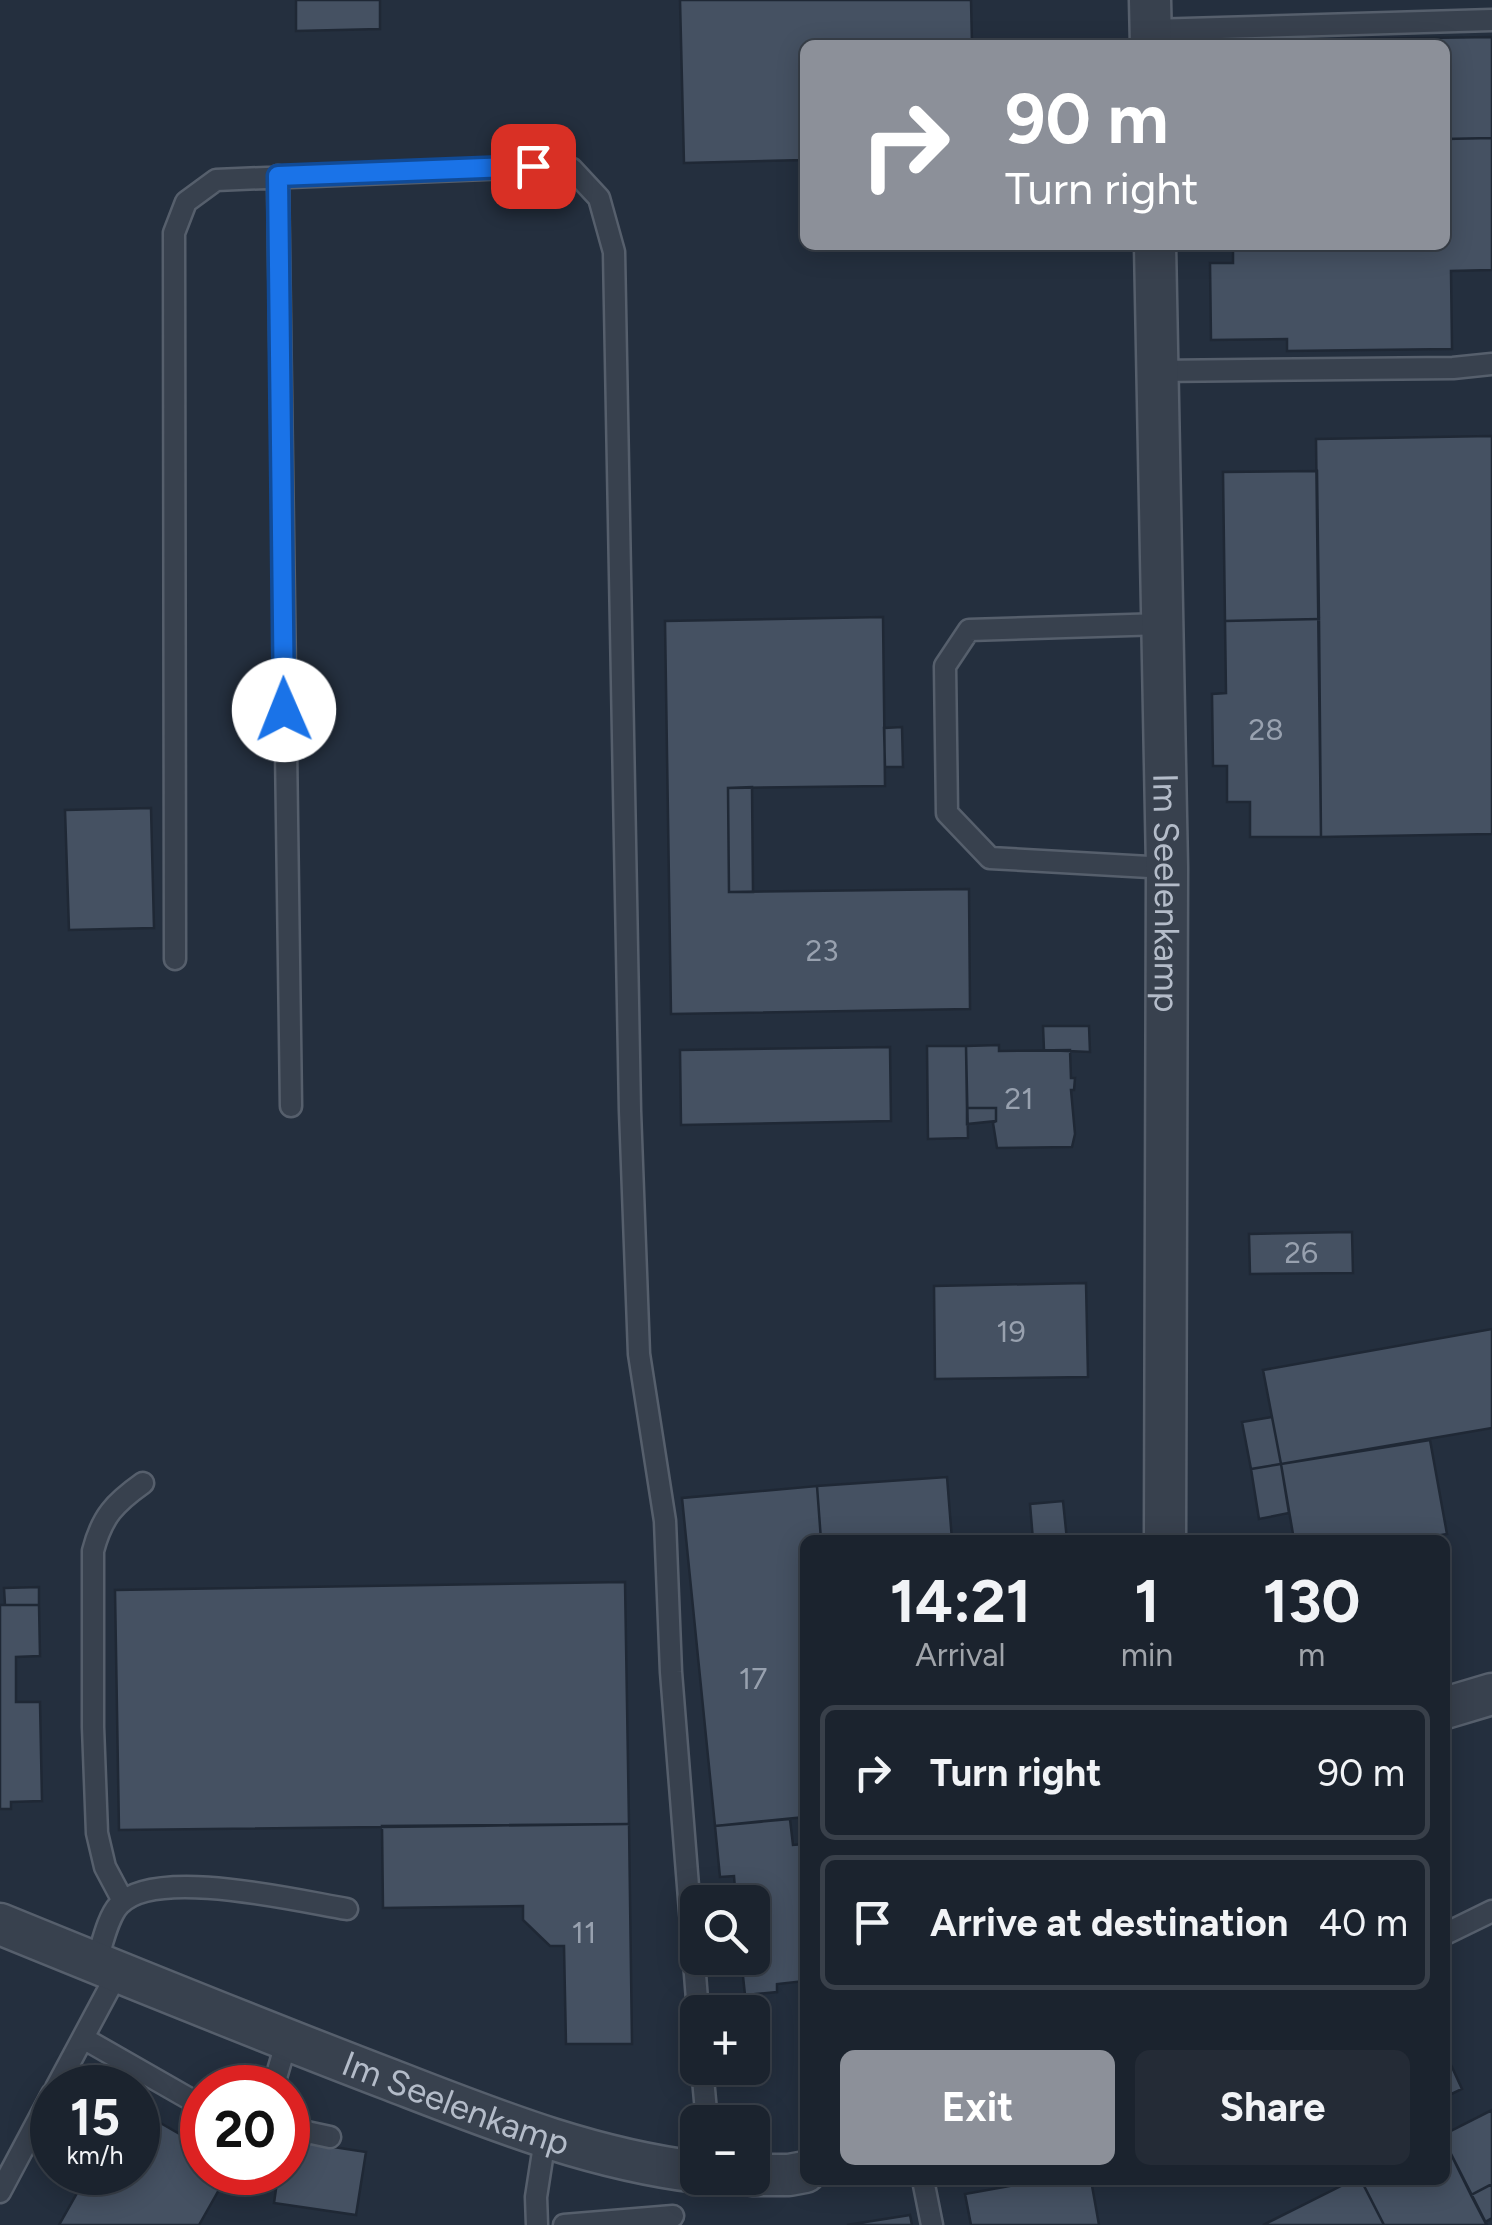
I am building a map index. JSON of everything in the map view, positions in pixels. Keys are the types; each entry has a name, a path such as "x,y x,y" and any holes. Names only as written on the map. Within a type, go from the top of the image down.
{"street":[{"name":"Im Seelenkamp","path":"1155,250 1167,868 1164,1535"},
{"path":"1450,1707 1492,1694"},
{"name":"Im Seelenkamp","path":"0,1924 545,2140 640,2165 680,2170"},
{"path":"770,2175 800,2173"}],"lane":[{"path":"1151,25 1492,20"},
{"path":"176,958 174,233 186,202 216,180 533,166 572,169 599,198 614,252 630,1091 639,1354 665,1521 671,1672 697,1995"},
{"path":"278,176 290,1106"},
{"path":"1157,370 1453,368 1492,364"},
{"path":"1162,624 969,630 944,666 947,813 990,858 1167,868"},
{"path":"123,1901 105,1867 97,1832 94,1551 100,1525 119,1500 144,1482"},
{"path":"68,2065 83,2038 107,1968 116,1908 134,1892 180,1886 250,1892 347,1909"},
{"path":"1450,1931 1492,1910"},
{"path":"83,2038 180,2093"},
{"path":"280,2065 287,2040"},
{"path":"310,2133 330,2137"},
{"path":"0,2192 30,2135"},
{"path":"537,2225 536,2198 545,2140"},
{"path":"924,2185 932,2225"},
{"path":"564,2225 673,2216"}],"building":[{"path":"296,0 380,0 380,29 296,31"},
{"path":"680,0 971,0 972,40 800,40 800,160 684,163"},
{"path":"1492,37 1492,138 1450,139 1450,40 1279,40"},
{"path":"1492,138 1492,270 1451,271 1452,349 1287,351 1287,339 1211,340 1210,263 1233,263 1233,250 1450,250 1450,139"},
{"path":"1492,436 1492,834 1321,837 1316,439"},
{"path":"1317,471 1319,619 1225,621 1223,472"},
{"path":"883,617 885,786 728,788 729,892 969,889 970,1009 671,1014 665,621"},
{"path":"1319,619 1321,837 1250,837 1250,802 1227,802 1227,766 1213,766 1212,694 1226,693 1225,621"},
{"path":"902,727 903,767 885,767 884,728"},
{"path":"752,787 753,892 729,892 728,788"},
{"path":"151,808 154,928 69,930 65,810"},
{"path":"1043,1026 1089,1026 1090,1052 1044,1050"},
{"path":"999,1045 999,1051 1070,1050 1071,1078 1075,1078 1071,1090 1075,1134 1072,1147 997,1148 993,1123 996,1108 967,1108 966,1046"},
{"path":"927,1046 966,1046 968,1138 928,1139"},
{"path":"890,1047 891,1121 681,1125 680,1050"},
{"path":"967,1108 996,1108 996,1121 967,1124"},
{"path":"1352,1232 1353,1273 1250,1274 1249,1234"},
{"path":"1086,1283 1088,1377 935,1379 934,1286"},
{"path":"1492,1329 1492,1428 1281,1464 1263,1370"},
{"path":"1272,1417 1281,1464 1251,1469 1242,1422"},
{"path":"1430,1440 1447,1534 1293,1535 1281,1464"},
{"path":"1281,1464 1289,1513 1259,1519 1251,1469"},
{"path":"947,1477 952,1535 821,1535 817,1486"},
{"path":"817,1486 821,1535 800,1535 800,1818 715,1826 682,1498"},
{"path":"1063,1501 1066,1535 1033,1535 1030,1504"},
{"path":"625,1582 629,1824 119,1830 115,1590"},
{"path":"39,1587 39,1605 5,1605 4,1588"},
{"path":"0,1605 39,1605 40,1656 16,1657 16,1702 40,1702 42,1801 11,1802 11,1809 0,1809"},
{"path":"790,1819 793,1845 800,1844 800,1982 777,1984 777,1992 745,1995 743,1975 770,1975 770,1885 735,1885 734,1876 720,1877 715,1826"},
{"path":"629,1824 632,2044 566,2044 564,1946 550,1946 523,1920 523,1906 383,1908 382,1826"},
{"path":"1450,2063 1462,2089 1450,2095"},
{"path":"1492,2110 1492,2184 1471,2195 1450,2152 1450,2131"},
{"path":"160,2123 180,2134 180,2195 216,2195 199,2225 59,2225 76,2195 160,2195"},
{"path":"310,2143 366,2152 356,2215 274,2203 275,2195 310,2195"},
{"path":"1450,2152 1487,2225 1384,2225 1364,2185 1450,2185"},
{"path":"1492,2184 1492,2218 1485,2222 1471,2195"},
{"path":"1015,2185 1092,2185 1099,2225 971,2225 965,2194"},
{"path":"1343,2185 1364,2185 1384,2225 1263,2225"},
{"path":"910,2215 912,2225 847,2225"}],"route":[{"path":"284,710 278,176 533,166"}]}
